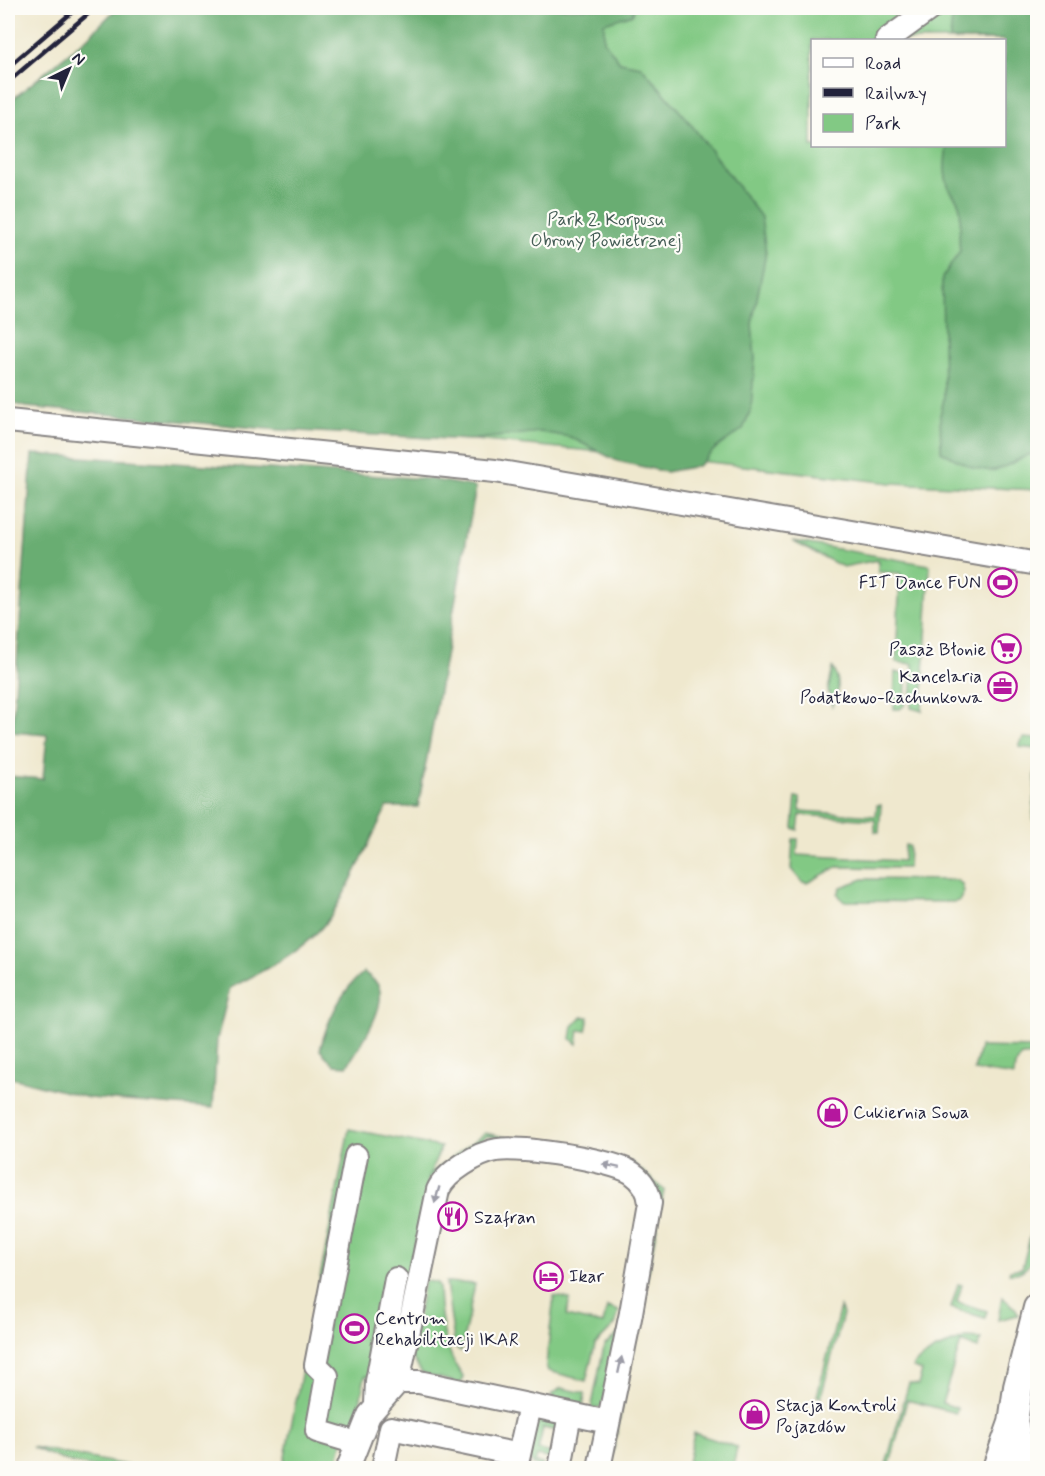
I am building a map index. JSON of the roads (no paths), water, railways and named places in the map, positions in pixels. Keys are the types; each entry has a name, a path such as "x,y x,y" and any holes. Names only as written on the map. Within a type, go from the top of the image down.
{"street":[{"path":"888,39 931,8"},
{"path":"8,421 357,454 495,471 1038,564"},
{"path":"348,1468 376,1404 398,1382 412,1302 440,1184 485,1153 511,1148 620,1167 639,1180 649,1196 631,1313 599,1468"},
{"path":"356,1156 316,1365 327,1376 317,1431 357,1443"},
{"path":"376,1404 377,1381 396,1279"},
{"path":"1016,1467 1013,1423 1018,1387 1038,1308"},
{"path":"398,1382 419,1382 608,1422"},
{"path":"383,1468 391,1428 518,1462 530,1406"},
{"path":"560,1468 570,1414"}],"railway":[{"path":"8,67 77,8"},
{"path":"8,82 95,8"}],"place":[{"name":"FIT Dance FUN","path":"1002,582"},
{"name":"Pasaż Błonie","path":"1007,649"},
{"name":"Kancelaria Podatkowo-Rachunkowa","path":"1003,686"},
{"name":"Cukiernia Sowa","path":"832,1112"},
{"name":"Szafran","path":"453,1217"},
{"name":"Ikar","path":"548,1276"},
{"name":"Centrum Rehabilitacji IKAR","path":"354,1328"},
{"name":"Stacja Kontroli Pojazdów","path":"755,1415"}],"park label":[{"name":"Park 2. Korpusu Obrony Powietrznej","path":"606,229"}]}
